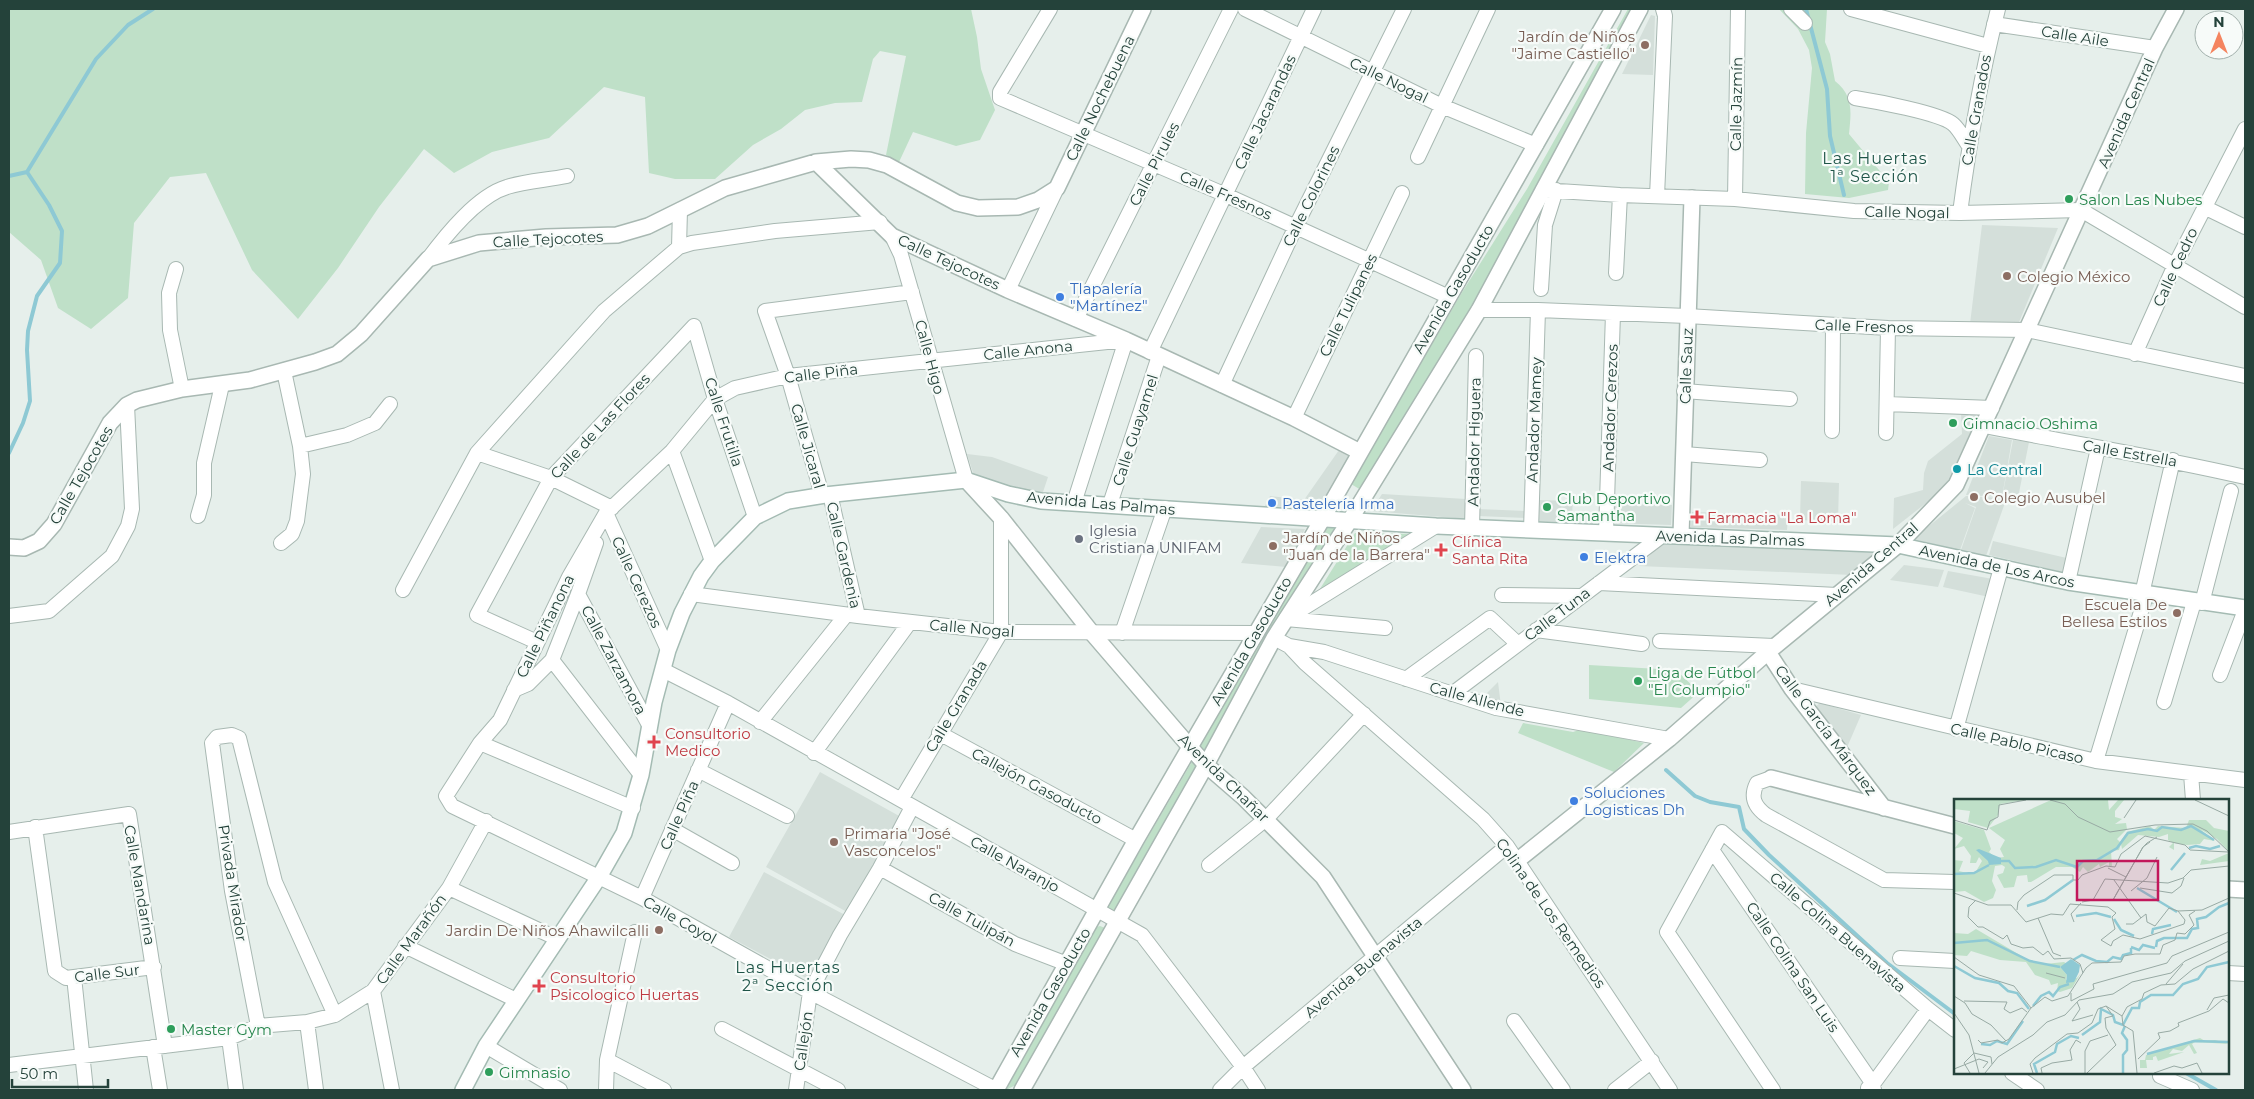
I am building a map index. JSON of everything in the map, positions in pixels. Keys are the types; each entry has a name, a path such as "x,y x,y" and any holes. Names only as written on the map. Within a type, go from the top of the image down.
{"street":[{"name":"Calle Fresnos","path":"1050,9 1000,92 1000,98 1296,226 1449,297"},
{"name":"Calle Nochebuena","path":"1057,188 1143,9"},
{"name":"Calle Pirules","path":"1076,319 1231,9"},
{"name":"Calle Nogal","path":"1244,9 1445,107 1536,145"},
{"name":"Calle Jacarandas","path":"1155,354 1226,195 1314,9"},
{"name":"Calle Colorines","path":"1222,385 1296,226 1404,9"},
{"path":"1421,158 1488,9"},
{"name":"Avenida Gasoducto","path":"995,1090 1254,633 1323,518 1613,9"},
{"name":"Avenida Gasoducto","path":"1022,1090 1206,765 1274,638 1350,520 1479,310 1549,190 1640,9"},
{"path":"1657,196 1665,16 1663,9"},
{"name":"Calle Jazmín","path":"1735,199 1738,9"},
{"path":"1791,9 1804,23"},
{"path":"1852,9 1988,46"},
{"name":"Calle Granados","path":"1960,213 1969,146 1988,46 1998,9"},
{"name":"Avenida Central","path":"1518,860 1668,739 1771,649 1898,545 1956,485 2081,210 2123,123 2155,48 2176,9"},
{"name":"Calle Aile","path":"1994,24 2155,48"},
{"path":"1855,98 1888,104 1942,119 1952,124 1969,146"},
{"name":"Calle Cedro","path":"2135,354 2174,266 2244,132"},
{"path":"816,162 852,159 869,160 887,166 957,203 978,208 1018,207 1038,200 1057,188"},
{"name":"Calle Tejocotes","path":"428,259 479,243 546,237 617,235 648,226 725,188 816,162 880,222 892,236 1008,290 1126,340 1294,418 1360,452"},
{"name":"Calle Tejocotes","path":"9,547 24,548 39,541 54,524 110,423 127,405 137,400 182,389 222,385 284,371 337,354 361,334 428,259 443,238 479,203 506,187 567,176"},
{"path":"1008,290 1057,188"},
{"name":"Calle Nogal","path":"1549,190 1620,196 1735,199 1854,211 1960,213 2081,210"},
{"path":"1541,289 1549,190"},
{"name":"Calle Tulipanes","path":"1294,418 1402,193"},
{"path":"1616,273 1620,196"},
{"name":"Calle Sauz","path":"1681,535 1684,391 1692,198"},
{"path":"2204,207 2245,227"},
{"path":"679,247 680,210"},
{"path":"2081,210 2245,307"},
{"path":"403,590 478,452 604,311 679,247 692,243 775,231 880,222"},
{"name":"Calle Higo","path":"892,236 901,255 930,361 966,480"},
{"path":"176,269 169,293 170,330 182,389"},
{"name":"Calle Jicaral","path":"826,495 788,376 765,312 912,292"},
{"name":"Calle Fresnos","path":"1479,310 1538,310 1688,316 1833,326 2027,330 2245,376"},
{"name":"Andador Mamey","path":"1531,530 1538,310"},
{"name":"Andador Cerezos","path":"1606,532 1613,313"},
{"name":"Calle Frutilla","path":"694,326 715,399 755,517"},
{"name":"Calle de Las Flores","path":"537,642 477,615 550,478 694,326"},
{"path":"1832,431 1833,326"},
{"path":"1886,433 1888,328"},
{"path":"1074,502 1126,340"},
{"name":"Calle Anona","path":"930,361 1126,340"},
{"name":"Calle Guayamel","path":"1110,504 1155,354"},
{"name":"Andador Higuera","path":"1472,528 1476,356"},
{"name":"Calle Piña","path":"715,399 735,388 788,376 930,361"},
{"path":"282,543 292,534 297,521 303,474 300,446 284,371"},
{"path":"198,516 204,495 204,463 222,385"},
{"path":"1684,391 1790,399"},
{"name":"Calle Piñanona","path":"514,690 569,577 609,510 672,451 715,399"},
{"path":"300,446 347,435 374,423 390,404"},
{"path":"1887,404 1992,408"},
{"path":"9,616 49,611 112,556 128,526 132,509 127,405"},
{"name":"Calle Estrella","path":"1984,426 2173,460 2245,477"},
{"path":"2068,582 2098,448"},
{"path":"672,451 712,561"},
{"path":"478,452 550,478 609,510"},
{"path":"1684,454 1760,460"},
{"path":"2096,761 2144,594 2173,460"},
{"name":"Avenida Las Palmas","path":"463,1090 486,1046 599,877 624,833 633,808 641,775 649,725 668,650 691,594 712,561 755,517 788,501 826,495 966,480 1016,496 1041,501 1472,528 1898,545"},
{"name":"Avenida Chañar","path":"966,480 1001,518 1092,633 1206,765 1266,819 1323,877 1463,1090"},
{"path":"2164,702 2198,602 2232,491"},
{"name":"Calle Gardenia","path":"826,495 852,615"},
{"path":"1122,633 1165,508"},
{"name":"Calle Piñanona","path":"514,690 528,684 552,660 609,510"},
{"name":"Calle Cerezos","path":"609,510 668,650"},
{"path":"1001,518 1001,632"},
{"path":"1286,619 1436,526"},
{"name":"Calle Tuna","path":"1452,694 1663,535"},
{"name":"Avenida de Los Arcos","path":"1898,545 2068,582 2245,609"},
{"path":"1956,729 2000,568"},
{"path":"1599,583 1837,595"},
{"name":"Calle Zarzamora","path":"578,594 649,725"},
{"name":"Calle Nogal","path":"691,594 1001,632 1254,633"},
{"path":"1502,595 1581,596"},
{"path":"2220,675 2245,609"},
{"path":"760,722 852,615"},
{"path":"1406,679 1490,618 1518,644"},
{"path":"1286,619 1385,628"},
{"path":"814,753 910,622"},
{"path":"1536,630 1642,644"},
{"name":"Calle Granada","path":"810,992 840,935 880,868 906,803 939,733 1001,632"},
{"name":"Colina de Los Remedios","path":"1274,638 1289,646 1305,663 1483,819 1507,846 1670,1090"},
{"path":"1660,641 1771,649"},
{"name":"Calle Allende","path":"1289,646 1324,652 1496,708 1668,739"},
{"name":"Calle García Márquez","path":"1771,649 1792,689 1884,808"},
{"path":"552,660 641,775"},
{"name":"Calle Naranjo","path":"663,670 728,703 814,753 1142,934 1243,1067 1258,1090"},
{"name":"Calle Pablo Picaso","path":"1792,689 2096,761 2245,780"},
{"path":"514,690 500,720 480,743 633,808"},
{"name":"Calle Piña","path":"642,898 728,703"},
{"path":"1209,865 1266,819 1364,714"},
{"name":"Callejón Gasoducto","path":"939,733 1136,840"},
{"name":"Privada Mirador","path":"258,1026 232,891 212,743 217,737 232,735 239,738 275,882 335,1014"},
{"name":"Calle Coyol","path":"480,743 446,796 452,806 642,898 810,992 995,1090"},
{"path":"698,770 787,816"},
{"path":"2191,774 2192,799"},
{"path":"1954,826 1771,778 1757,783 1753,791 1753,801 1766,815 1884,880 1954,882"},
{"name":"Calle Mandarina","path":"9,832 129,814 154,967 160,1090"},
{"name":"Calle Marañón","path":"9,1065 229,1038 258,1026 307,1022 335,1014 373,991 449,888 486,821"},
{"name":"Calle Sur","path":"35,828 55,971 66,978 154,967"},
{"path":"672,829 732,863"},
{"name":"Calle Colina Buenavista","path":"1712,850 1722,832 1928,1010 1954,1029"},
{"name":"Avenida Buenavista","path":"1220,1090 1243,1067 1507,846"},
{"path":"1712,850 1667,932 1773,1090"},
{"name":"Calle Colina San Luis","path":"1712,850 1874,1089"},
{"name":"Calle Tulipán","path":"880,868 1015,944 1067,964"},
{"path":"449,888 558,939"},
{"path":"2229,889 2245,890"},
{"path":"606,1090 607,1060 635,932"},
{"path":"405,946 516,1000"},
{"path":"1900,958 1954,961"},
{"path":"2229,974 2245,974"},
{"path":"74,977 86,1090"},
{"path":"373,991 392,1090"},
{"name":"Callejón","path":"796,1090 810,992"},
{"path":"1874,1089 1928,1010"},
{"path":"1514,1021 1563,1090"},
{"path":"307,1022 316,1090"},
{"path":"722,1030 838,1090"},
{"path":"229,1038 236,1090"},
{"path":"486,1046 544,1086 560,1090"},
{"path":"607,1060 664,1090"},
{"path":"1615,1090 1652,1061"},
{"path":"2013,1074 2037,1090"},
{"path":"2160,1076 2192,1090"}],"shaded area":[{"name":"Jardín de Niños \"Jaime Castiello\"","path":"1651,15 1655,16 1653,75 1622,74"},
{"name":"Colegio México","path":"1982,225 2058,228 2017,327 1970,324"},
{"path":"1961,413 1979,414 1944,489 1893,529 1894,498 1923,490 1924,473 1928,461 1962,434"},
{"path":"1989,436 2012,440 2002,497 1966,495"},
{"name":"Colegio Ausubel","path":"2013,440 2029,442 2017,503 2006,500 1986,556 1961,550 1976,507 1965,503 1975,508 1960,550 1913,539 1966,496 2002,498"},
{"path":"1339,450 1354,460 1321,509 1265,506 1270,496 1304,500"},
{"path":"967,454 992,457 1048,477 1042,495 975,479"},
{"path":"1801,481 1839,483 1838,522 1800,520"},
{"path":"1382,494 1466,499 1467,519 1371,511"},
{"path":"1536,500 1573,501 1572,514 1603,515 1602,523 1535,521"},
{"path":"1611,504 1672,505 1671,525 1610,523"},
{"path":"1478,509 1527,511 1527,518 1478,516"},
{"path":"1692,512 1788,515 1787,530 1691,527"},
{"name":"Jardín de Niños \"Juan de la Barrera\"","path":"1261,527 1305,529 1286,567 1241,563"},
{"path":"1993,541 2071,559 2067,573 1989,555"},
{"path":"1662,543 1879,553 1852,575 1639,566"},
{"path":"1904,565 1944,570 1938,587 1890,580"},
{"path":"1948,571 1993,579 1989,597 1943,587"},
{"path":"1498,682 1501,706 1479,701"},
{"path":"1820,703 1861,715 1845,752 1814,708"},
{"name":"Primaria \"José Vasconcelos\"","path":"820,772 901,817 847,912 766,867"},
{"path":"764,872 847,916 812,981 729,937"}],"green space":[{"path":"9,9 971,9 981,69 995,110 980,140 956,146 913,132 899,162 886,155 906,56 880,51 873,59 862,102 835,103 805,110 781,129 753,145 715,179 675,179 649,173 645,97 604,87 549,138 492,152 454,173 424,149 379,207 338,268 298,319 252,270 206,173 170,177 134,223 128,298 91,329 58,308 41,260 9,232"},
{"path":"1628,9 1637,9 1489,277 1361,490 1351,484 1461,294 1527,189"},
{"path":"1779,9 1827,9 1825,42 1830,54 1835,81 1845,93 1850,105 1849,134 1889,182 1888,190 1849,198 1805,194 1806,133 1812,68 1809,50 1798,29"},
{"path":"1329,523 1338,527 1205,753 1199,745"},
{"path":"1355,533 1419,534 1313,600"},
{"name":"Liga de Fútbol \"El Columpio\"","path":"1589,665 1676,670 1699,692 1681,708 1589,699"},
{"path":"1523,723 1573,732 1582,729 1644,743 1614,772 1518,733"},
{"path":"1193,760 1199,768 1115,915 1106,909"},
{"path":"1100,926 1105,928 1106,933 1023,1081 1006,1090 1093,928"}],"waterway":[{"path":"9,176 27,172 96,59 128,25 153,9"},
{"path":"1806,9 1827,89 1830,136 1844,195"},
{"path":"9,453 23,423 30,401 27,350 28,331 37,296 60,263 62,231 49,205 27,172"},
{"path":"1666,770 1695,796 1710,802 1739,807 1744,829 1769,855 1887,963 1954,1013"},
{"path":"2188,1074 2216,1090"}],"place":[{"name":"Jardín de Niños \"Jaime Castiello\"","path":"1645,45"},
{"name":"Salon Las Nubes","path":"2069,199"},
{"name":"Colegio México","path":"2007,276"},
{"name":"Tlapalería \"Martínez\"","path":"1060,297"},
{"name":"Gimnacio Oshima","path":"1953,423"},
{"name":"La Central","path":"1957,469"},
{"name":"Colegio Ausubel","path":"1974,497"},
{"name":"Pastelería Irma","path":"1272,503"},
{"name":"Club Deportivo Samantha","path":"1547,507"},
{"name":"Farmacia \"La Loma\"","path":"1697,517"},
{"name":"Iglesia Cristiana UNIFAM","path":"1079,539"},
{"name":"Jardín de Niños \"Juan de la Barrera\"","path":"1273,546"},
{"name":"Clínica Santa Rita","path":"1441,550"},
{"name":"Elektra","path":"1584,557"},
{"name":"Escuela De Bellesa Estilos","path":"2177,613"},
{"name":"Liga de Fútbol \"El Columpio\"","path":"1638,681"},
{"name":"Consultorio Medico","path":"654,742"},
{"name":"Soluciones Logisticas Dh","path":"1574,801"},
{"name":"Primaria \"José Vasconcelos\"","path":"834,842"},
{"name":"Jardin De Niños Ahawilcalli","path":"659,930"},
{"name":"Consultorio Psicologico Huertas","path":"539,986"},
{"name":"Master Gym","path":"171,1029"},
{"name":"Gimnasio","path":"489,1072"}],"district":[{"name":"Las Huertas 1ª Sección","path":"1875,167"},
{"name":"Las Huertas 2ª Sección","path":"788,976"}]}
